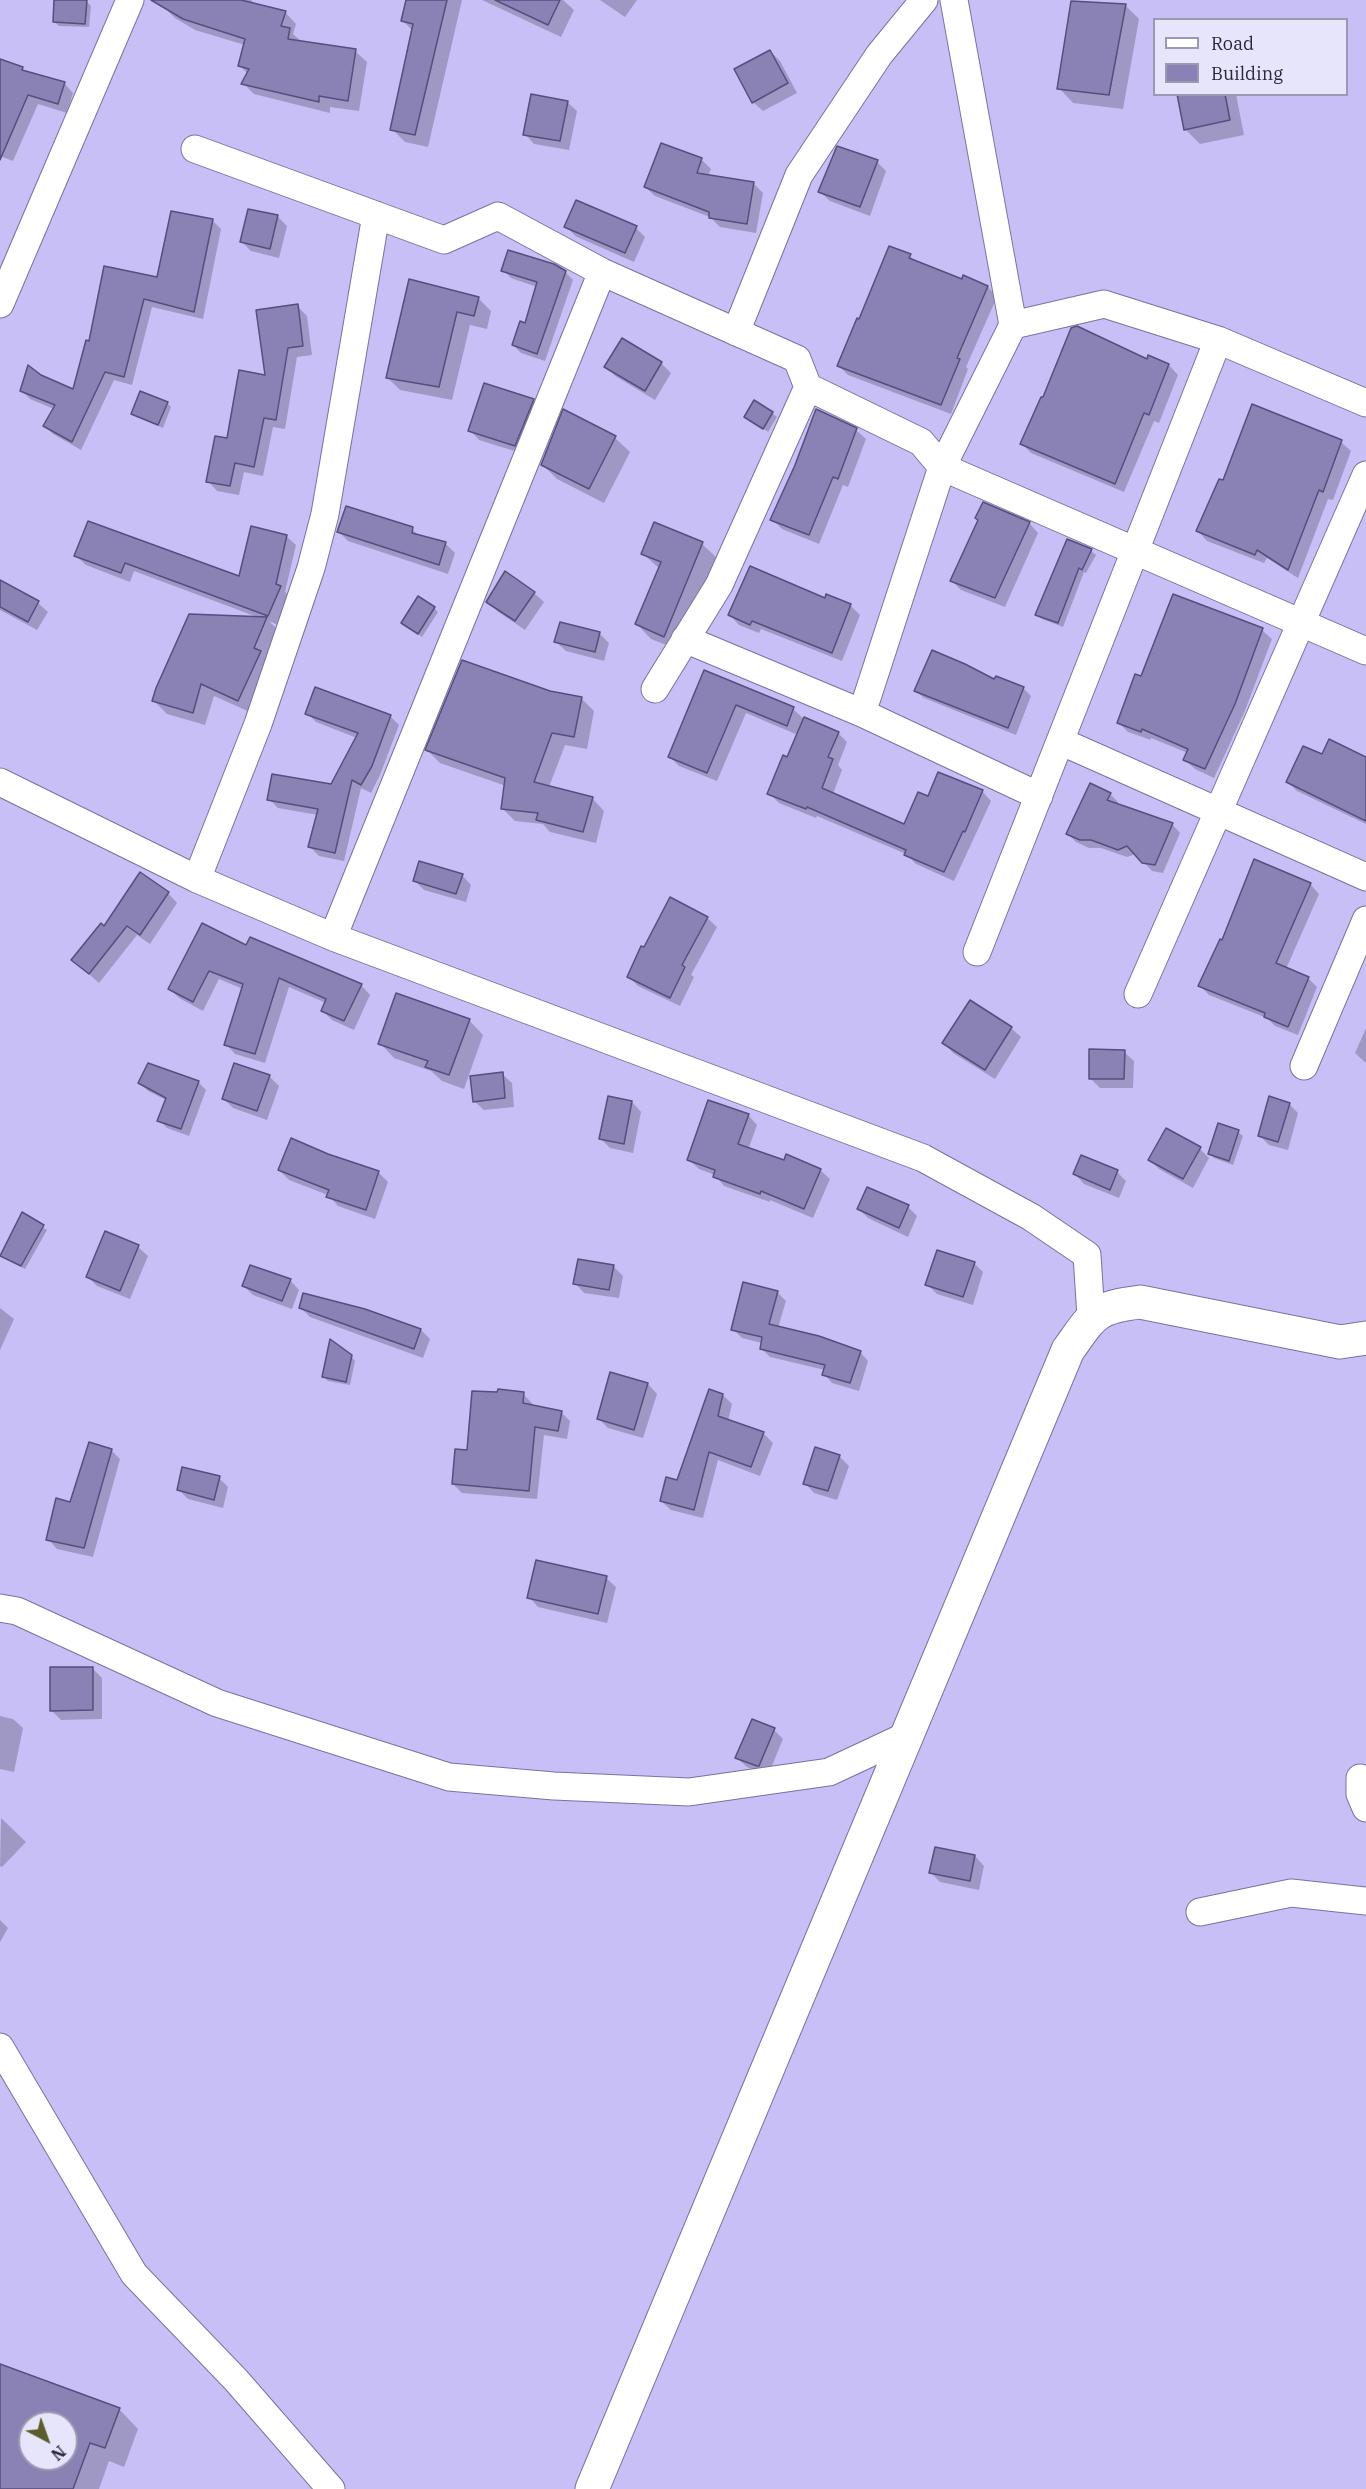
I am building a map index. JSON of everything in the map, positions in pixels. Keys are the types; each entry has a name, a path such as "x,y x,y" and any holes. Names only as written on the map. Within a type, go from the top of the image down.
{"street":[{"path":"0,304 130,0"},
{"path":"736,332 799,175 879,55 924,0"},
{"path":"862,713 942,467 1013,325 954,0"},
{"path":"195,148 444,240 498,216 602,272 797,359 808,387 921,442 942,467 1366,651"},
{"path":"197,879 258,724 311,568 325,514 376,214"},
{"path":"333,937 602,272"},
{"path":"1013,325 1104,304 1218,340 1366,404"},
{"path":"978,952 1218,340"},
{"path":"656,689 719,585 808,387"},
{"path":"1138,994 1366,475"},
{"path":"686,639 862,713 1039,796"},
{"path":"1060,741 1366,877"},
{"path":"0,782 197,879 333,937 923,1158 1031,1217 1087,1255 1091,1317"},
{"path":"1304,1066 1366,921"},
{"path":"592,2489 1068,1350 1091,1317 1111,1306 1140,1302 1340,1342 1366,1338"},
{"path":"0,1608 17,1611 217,1703 449,1777 554,1786 689,1792 829,1772 906,1736"},
{"path":"1360,1778 1360,1794 1366,1808"},
{"path":"1200,1912 1291,1893 1366,1902"},
{"path":"0,2047 134,2274 236,2380 331,2489"}],"building":[{"path":"54,0 87,0 85,24 53,22"},
{"path":"151,0 241,0 286,11 281,26 290,28 288,39 356,49 348,101 319,96 319,102 241,84 249,69 238,66 245,39 183,19"},
{"path":"406,0 447,0 415,135 390,130 413,24 401,21"},
{"path":"495,0 560,0 548,25"},
{"path":"1071,1 1126,4 1109,95 1057,89"},
{"path":"770,50 788,83 752,103 734,69"},
{"path":"0,59 23,67 22,70 65,82 58,104 28,95 0,160"},
{"path":"531,94 568,101 560,141 523,135"},
{"path":"1177,96 1225,96 1230,120 1184,130"},
{"path":"661,143 702,158 697,173 754,182 747,224 709,218 709,212 644,187"},
{"path":"837,146 878,160 860,207 818,192"},
{"path":"576,200 637,226 625,253 564,227"},
{"path":"248,209 278,215 270,249 240,242"},
{"path":"171,211 213,219 194,312 144,299 124,377 105,372 72,442 43,426 55,405 20,391 28,365 41,375 73,389 86,340 89,341 104,266 157,277"},
{"path":"889,246 911,254 909,258 962,279 963,275 988,286 957,358 960,359 941,405 837,366"},
{"path":"508,250 554,264 566,271 537,354 512,345 520,321 525,323 537,282 501,271"},
{"path":"409,279 479,297 474,316 457,312 439,387 386,378"},
{"path":"298,304 303,346 288,348 276,420 264,418 254,467 235,463 230,486 206,482 215,436 227,438 239,370 265,375 256,310"},
{"path":"1077,326 1147,359 1148,355 1169,364 1149,415 1144,413 1115,484 1020,444 1043,397 1071,328"},
{"path":"622,338 662,362 645,391 604,367"},
{"path":"484,383 534,399 515,446 468,431"},
{"path":"140,391 168,402 158,425 131,414"},
{"path":"754,400 773,412 763,429 744,417"},
{"path":"1252,404 1342,440 1323,492 1319,490 1288,570 1257,550 1255,555 1196,531 1219,479 1223,480"},
{"path":"563,409 616,436 589,489 541,465"},
{"path":"816,409 857,428 838,479 833,477 809,535 770,520 795,465"},
{"path":"983,502 1030,522 995,598 950,581 978,520 975,518"},
{"path":"346,506 413,527 412,533 446,542 439,565 337,532"},
{"path":"88,521 239,576 251,526 287,535 276,584 281,586 268,616 125,563 121,573 74,556"},
{"path":"654,522 703,542 664,637 635,624 661,562 641,554"},
{"path":"1067,539 1092,549 1082,570 1079,568 1058,623 1035,615"},
{"path":"750,566 825,598 826,594 851,604 832,653 752,621 750,625 728,615"},
{"path":"505,571 535,592 515,621 486,602"},
{"path":"0,580 39,601 28,622 0,607"},
{"path":"1173,594 1263,628 1235,704 1205,769 1183,760 1188,749 1142,729 1141,732 1117,723 1135,674 1141,676"},
{"path":"418,596 435,607 418,634 401,623"},
{"path":"189,614 267,617 254,648 261,651 238,701 201,684 193,713 152,701"},
{"path":"560,622 600,632 595,652 554,642"},
{"path":"932,650 994,679 996,676 1024,687 1008,728 914,691"},
{"path":"462,660 550,691 582,697 574,737 552,733 534,782 593,797 583,832 536,820 538,813 501,809 505,778 425,750"},
{"path":"704,670 794,707 787,726 736,705 707,773 668,757"},
{"path":"315,687 391,715 372,766 361,785 352,780 335,853 308,847 318,809 267,800 272,774 331,784 358,733 305,714"},
{"path":"804,717 839,732 828,757 833,759 822,788 904,824 918,792 928,796 938,772 983,790 944,872 904,855 906,850 807,807 806,809 767,794 783,755 787,757"},
{"path":"1329,739 1366,757 1366,821 1286,782 1303,746 1322,754"},
{"path":"1090,783 1111,793 1107,800 1173,823 1155,865 1142,863 1127,846 1118,850 1066,834"},
{"path":"1254,859 1311,883 1276,963 1309,977 1288,1027 1264,1017 1265,1013 1198,986 1220,939 1222,940"},
{"path":"419,861 463,874 456,894 413,881"},
{"path":"140,872 169,892 140,935 127,926 89,974 71,960 101,923 104,926"},
{"path":"670,897 708,917 682,965 685,967 670,998 627,977 641,946 644,947"},
{"path":"202,923 246,945 250,937 362,984 344,1021 321,1011 326,999 279,978 255,1054 224,1045 243,984 209,971 193,1002 168,989"},
{"path":"396,993 470,1019 449,1075 425,1067 428,1061 378,1044"},
{"path":"970,1000 1012,1027 985,1070 942,1043"},
{"path":"1089,1049 1125,1050 1124,1079 1089,1079"},
{"path":"148,1063 199,1081 181,1129 157,1121 166,1098 138,1083"},
{"path":"234,1063 270,1075 257,1111 222,1099"},
{"path":"503,1072 505,1098 473,1102 470,1076"},
{"path":"608,1096 632,1101 624,1144 599,1139"},
{"path":"1269,1096 1290,1103 1278,1142 1258,1136"},
{"path":"708,1100 749,1114 738,1144 784,1160 786,1154 821,1169 804,1209 761,1191 760,1194 713,1177 715,1170 687,1160"},
{"path":"1218,1123 1239,1130 1229,1161 1208,1154"},
{"path":"1166,1128 1201,1147 1183,1179 1148,1160"},
{"path":"291,1138 328,1154 379,1171 366,1210 326,1197 329,1190 278,1170"},
{"path":"1081,1155 1118,1170 1110,1190 1073,1174"},
{"path":"867,1187 909,1205 899,1228 857,1209"},
{"path":"22,1212 44,1225 21,1266 0,1256"},
{"path":"105,1231 139,1245 120,1291 86,1277"},
{"path":"937,1250 975,1262 963,1297 925,1285"},
{"path":"578,1259 614,1265 609,1290 573,1284"},
{"path":"250,1265 291,1279 282,1301 242,1286"},
{"path":"743,1282 778,1291 769,1324 819,1336 861,1351 850,1383 822,1375 825,1365 760,1349 762,1337 731,1330"},
{"path":"303,1293 365,1309 421,1329 414,1349 299,1308"},
{"path":"330,1339 352,1355 346,1382 322,1377"},
{"path":"610,1372 648,1383 634,1430 597,1419"},
{"path":"498,1389 524,1392 523,1403 562,1411 558,1431 535,1427 529,1491 452,1484 455,1449 467,1450 472,1391 497,1392"},
{"path":"709,1389 723,1394 718,1416 764,1432 751,1467 709,1452 694,1510 660,1501 666,1477 677,1480"},
{"path":"89,1442 112,1449 84,1548 46,1540 56,1498 70,1502"},
{"path":"815,1447 840,1455 828,1491 803,1484"},
{"path":"182,1467 220,1476 214,1500 177,1490"},
{"path":"536,1560 607,1576 598,1614 527,1598"},
{"path":"50,1667 93,1667 93,1710 50,1711"},
{"path":"752,1719 775,1728 759,1766 735,1758"},
{"path":"935,1847 975,1855 970,1881 929,1873"},
{"path":"0,2364 120,2408 105,2448 90,2443 73,2489 0,2489"}]}
